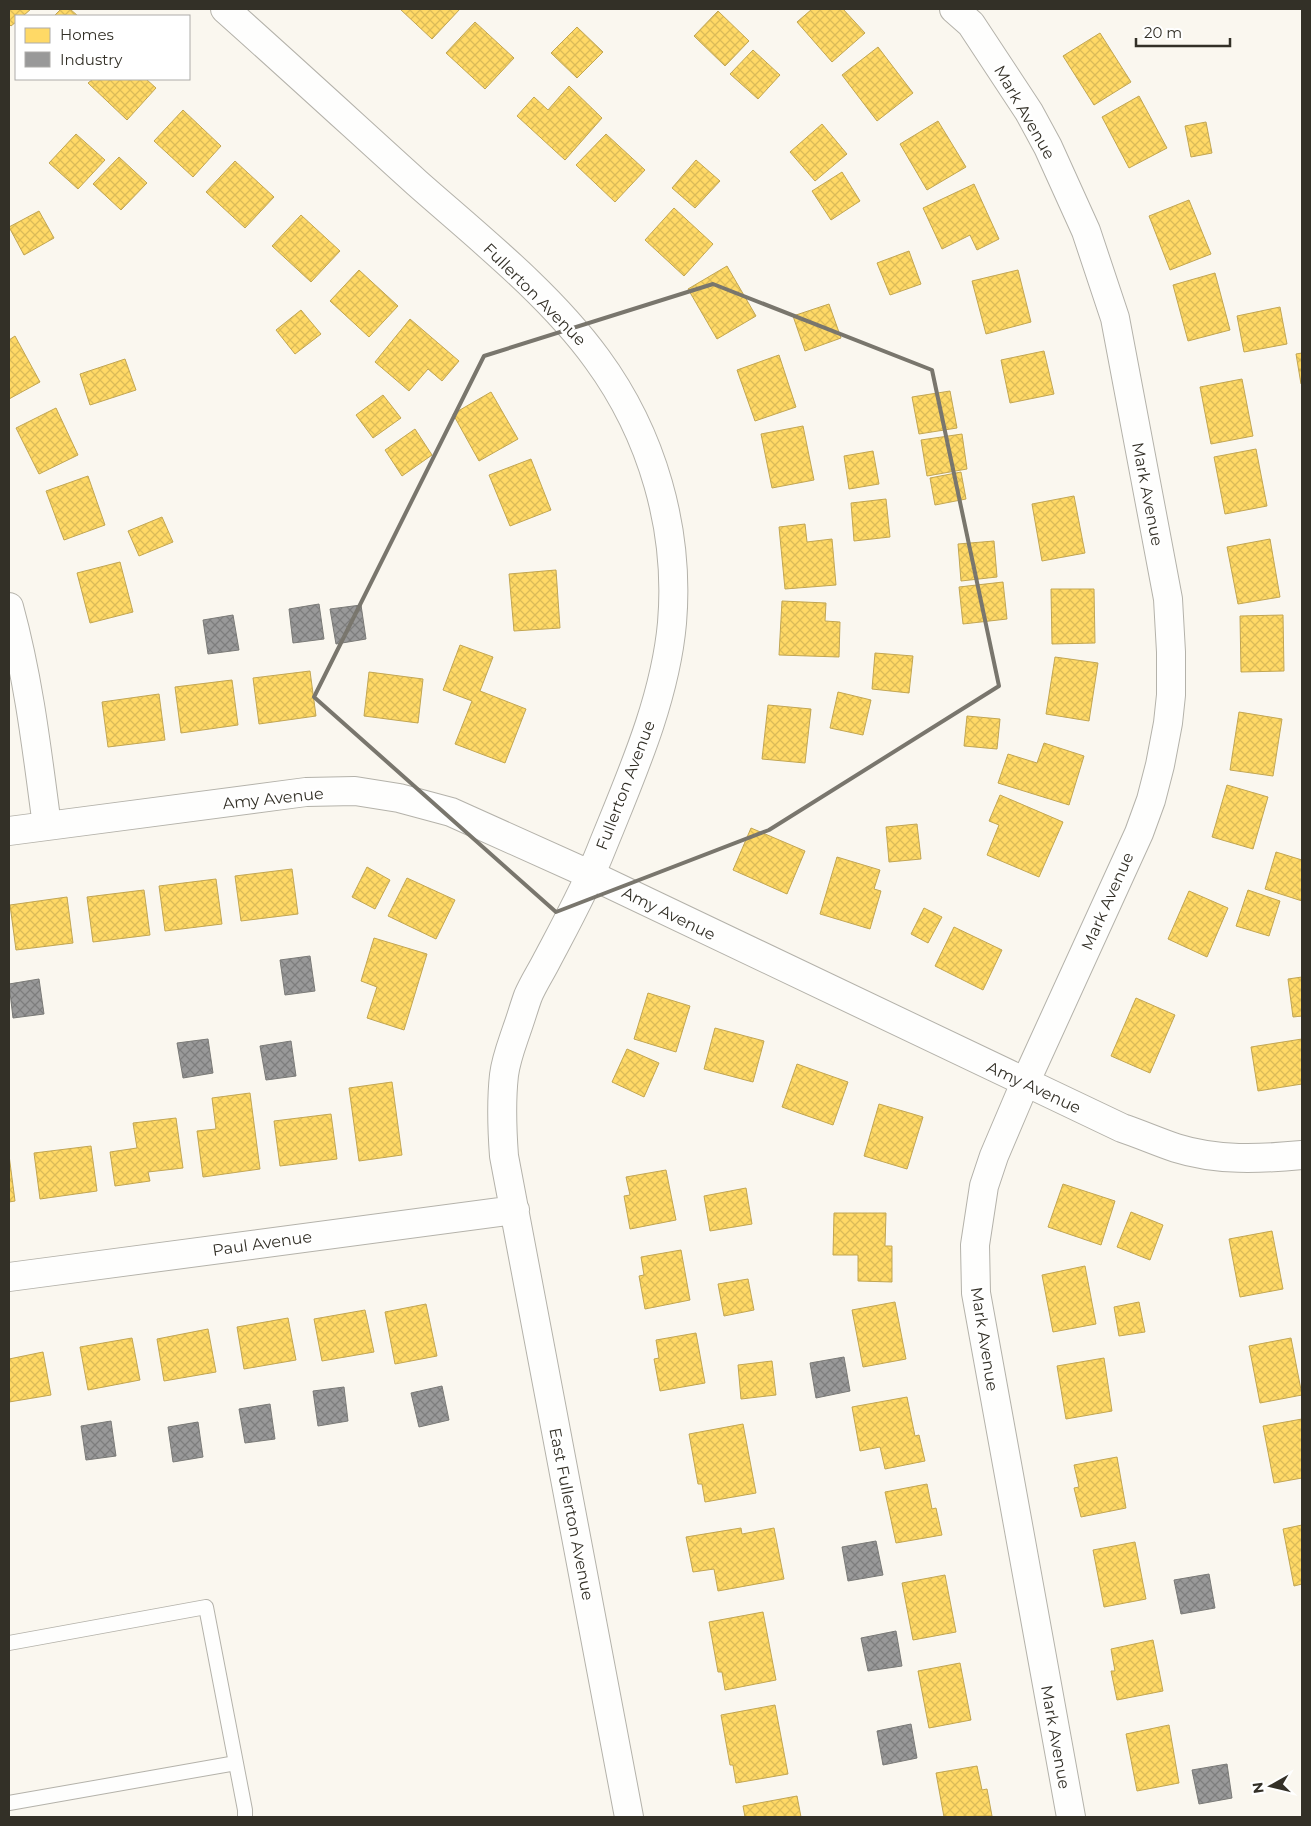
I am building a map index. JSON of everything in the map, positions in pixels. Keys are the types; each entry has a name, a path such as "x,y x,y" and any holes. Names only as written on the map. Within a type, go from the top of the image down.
{"street":[{"name":"Fullerton Avenue","path":"225,9 520,274 560,315 597,358 624,402 649,452 663,502 669,536 672,577 672,623 664,669 645,740 591,875 528,996 504,1072 501,1125 504,1156 515,1210"},
{"name":"Mark Avenue","path":"954,9 971,24 1029,112 1048,147 1086,231 1115,318 1168,599 1171,695 1163,748 1151,800 994,1156 984,1186 976,1245 976,1293 1071,1817"},
{"path":"9,607 24,666 35,728 47,826"},
{"name":"Amy Avenue","path":"9,831 306,792 355,791 399,798 451,812 591,875 1122,1128 1178,1148 1219,1157 1249,1159 1302,1155"},
{"name":"Paul Avenue","path":"9,1277 515,1210"},
{"name":"East Fullerton Avenue","path":"515,1210 629,1817"}],"lane":[{"path":"9,1643 206,1607 246,1810 245,1817"},
{"path":"9,1803 236,1763"}],"highlighted area":[{"path":"713,284 932,370 999,686 769,830 556,912 314,697 484,356"}],"building: Homes":[{"path":"9,9 31,9 24,15 15,15 15,23 11,26 9,24"},
{"path":"61,9 70,9 77,15 55,15"},
{"path":"400,9 460,9 432,39"},
{"path":"812,9 843,9 865,33 832,62 797,22"},
{"path":"718,11 749,41 725,66 694,36"},
{"path":"475,22 514,58 485,89 446,53"},
{"path":"577,27 603,52 577,78 551,53"},
{"path":"1100,33 1131,82 1094,105 1063,56"},
{"path":"878,47 913,93 877,121 842,75"},
{"path":"753,50 780,75 758,99 730,74"},
{"path":"92,80 147,80 156,88 127,120 88,83"},
{"path":"569,86 602,118 565,160 517,116 534,97 548,110"},
{"path":"1139,96 1167,148 1129,168 1102,117"},
{"path":"183,110 221,146 193,177 154,141"},
{"path":"938,121 966,167 927,190 900,144"},
{"path":"1206,122 1212,153 1191,157 1185,126"},
{"path":"822,124 847,154 815,181 790,152"},
{"path":"76,134 105,160 78,189 49,163"},
{"path":"606,134 645,170 615,202 576,165"},
{"path":"119,157 147,183 121,210 93,184"},
{"path":"696,160 720,181 695,208 672,188"},
{"path":"235,161 274,197 245,228 206,192"},
{"path":"842,172 860,201 831,220 812,191"},
{"path":"974,184 999,239 977,250 970,235 942,249 923,208"},
{"path":"1189,200 1211,254 1170,270 1149,216"},
{"path":"674,208 713,244 684,276 645,240"},
{"path":"39,211 54,238 24,255 9,227"},
{"path":"301,215 340,251 311,282 272,246"},
{"path":"909,251 921,284 890,295 877,263"},
{"path":"727,266 756,316 717,339 688,289"},
{"path":"359,270 398,306 369,337 330,301"},
{"path":"1018,270 1031,322 986,334 972,281"},
{"path":"1215,273 1230,330 1188,341 1173,285"},
{"path":"829,304 841,338 805,351 793,316"},
{"path":"1280,307 1287,344 1244,352 1237,316"},
{"path":"301,310 321,334 295,354 276,330"},
{"path":"410,319 459,361 442,381 428,369 409,391 375,362"},
{"path":"15,336 40,382 9,399 9,340"},
{"path":"1044,351 1054,394 1010,403 1001,360"},
{"path":"1302,353 1302,384 1301,384 1296,354"},
{"path":"779,355 796,407 755,421 737,370"},
{"path":"125,359 136,390 90,405 80,374"},
{"path":"1242,379 1253,436 1211,444 1200,387"},
{"path":"950,391 957,428 919,434 912,397"},
{"path":"491,392 518,439 479,461 453,414"},
{"path":"383,395 401,418 373,438 356,415"},
{"path":"56,408 78,455 39,474 16,428"},
{"path":"803,426 814,480 772,488 761,434"},
{"path":"415,429 432,455 402,476 385,450"},
{"path":"962,434 967,469 927,476 921,440"},
{"path":"1256,449 1267,506 1225,514 1214,457"},
{"path":"873,451 879,484 849,489 844,456"},
{"path":"531,459 551,510 510,526 489,475"},
{"path":"961,472 966,499 935,505 930,478"},
{"path":"88,476 105,525 64,540 46,491"},
{"path":"1074,496 1085,553 1042,561 1032,504"},
{"path":"886,499 890,537 854,541 851,503"},
{"path":"162,517 173,542 139,556 128,531"},
{"path":"805,524 807,542 832,539 836,585 785,589 779,527"},
{"path":"1270,539 1280,597 1238,604 1227,547"},
{"path":"994,541 997,577 961,581 958,544"},
{"path":"120,562 133,612 90,623 77,573"},
{"path":"556,570 560,628 514,631 509,574"},
{"path":"1003,582 1007,619 963,624 959,587"},
{"path":"1051,589 1094,589 1095,643 1052,644"},
{"path":"782,601 826,603 825,621 840,622 839,657 779,655"},
{"path":"1283,615 1284,671 1241,672 1240,616"},
{"path":"460,645 493,657 480,691 526,709 505,763 455,744 472,701 443,690"},
{"path":"875,653 913,656 909,693 872,689"},
{"path":"1055,657 1098,663 1089,721 1046,714"},
{"path":"310,671 316,716 259,724 253,678"},
{"path":"369,672 423,679 418,723 364,716"},
{"path":"232,680 238,725 181,733 175,687"},
{"path":"838,692 871,700 863,735 830,728"},
{"path":"159,694 165,740 108,747 102,702"},
{"path":"768,705 811,709 805,763 762,759"},
{"path":"1239,712 1282,719 1273,776 1230,770"},
{"path":"967,716 1000,719 997,749 964,746"},
{"path":"1044,743 1084,756 1069,805 998,783 1008,754 1037,763"},
{"path":"1227,785 1268,797 1253,849 1212,837"},
{"path":"1000,795 1063,822 1039,877 987,855 999,825 989,821"},
{"path":"917,824 921,859 889,862 886,827"},
{"path":"751,828 805,851 787,894 733,870"},
{"path":"1276,852 1302,860 1302,901 1265,889"},
{"path":"837,857 880,870 874,889 881,891 870,929 820,914"},
{"path":"367,867 390,880 375,909 352,897"},
{"path":"292,869 298,914 241,921 235,876"},
{"path":"407,878 455,900 436,939 388,916"},
{"path":"216,879 222,924 165,931 159,886"},
{"path":"144,890 150,935 93,942 87,897"},
{"path":"1248,890 1280,901 1269,936 1236,926"},
{"path":"1189,891 1228,908 1207,957 1168,939"},
{"path":"67,897 73,943 16,950 10,905"},
{"path":"924,908 942,917 928,943 911,934"},
{"path":"954,927 1002,950 983,990 935,966"},
{"path":"374,938 427,954 404,1030 367,1018 377,987 361,981"},
{"path":"1302,977 1302,1016 1293,1017 1288,979"},
{"path":"648,993 690,1006 676,1052 634,1039"},
{"path":"1136,998 1175,1015 1150,1073 1111,1056"},
{"path":"715,1028 764,1041 753,1082 704,1069"},
{"path":"1302,1039 1302,1084 1258,1091 1251,1047"},
{"path":"627,1049 659,1063 644,1097 612,1082"},
{"path":"797,1064 848,1082 833,1125 782,1107"},
{"path":"392,1082 402,1155 359,1161 349,1088"},
{"path":"250,1093 260,1169 203,1177 197,1131 216,1129 212,1098"},
{"path":"879,1104 923,1117 907,1169 864,1156"},
{"path":"331,1114 337,1159 280,1166 274,1121"},
{"path":"176,1118 183,1168 148,1172 150,1181 115,1186 110,1152 137,1148 133,1123"},
{"path":"91,1146 97,1191 40,1199 34,1153"},
{"path":"9,1155 15,1201 9,1202"},
{"path":"666,1170 676,1220 630,1229 624,1196 630,1195 626,1177"},
{"path":"1063,1184 1115,1201 1101,1245 1048,1227"},
{"path":"746,1188 752,1224 710,1231 704,1196"},
{"path":"1131,1212 1163,1225 1150,1260 1117,1247"},
{"path":"834,1213 886,1213 885,1246 892,1246 892,1282 858,1281 858,1255 833,1255"},
{"path":"1272,1231 1283,1289 1240,1297 1229,1239"},
{"path":"681,1250 690,1300 645,1309 639,1276 644,1275 641,1257"},
{"path":"1085,1266 1096,1324 1053,1332 1042,1275"},
{"path":"748,1279 754,1310 724,1316 718,1284"},
{"path":"895,1302 906,1359 863,1367 852,1310"},
{"path":"1139,1302 1145,1332 1119,1336 1114,1307"},
{"path":"426,1304 437,1356 395,1364 385,1312"},
{"path":"365,1310 374,1352 322,1361 314,1319"},
{"path":"288,1318 296,1360 244,1369 237,1327"},
{"path":"208,1329 216,1372 164,1381 157,1339"},
{"path":"696,1333 705,1383 660,1391 654,1359 659,1358 656,1340"},
{"path":"132,1338 140,1380 88,1390 80,1347"},
{"path":"1291,1338 1302,1395 1260,1403 1249,1346"},
{"path":"43,1352 51,1395 9,1402 9,1359"},
{"path":"1104,1358 1112,1411 1066,1419 1057,1366"},
{"path":"772,1361 776,1395 741,1399 738,1365"},
{"path":"907,1397 915,1436 919,1435 925,1461 885,1469 880,1447 860,1451 852,1407"},
{"path":"1302,1419 1302,1478 1274,1483 1263,1426"},
{"path":"743,1424 756,1493 705,1502 702,1484 698,1484 689,1434"},
{"path":"1117,1457 1126,1508 1081,1517 1074,1488 1079,1487 1074,1465"},
{"path":"927,1484 932,1509 936,1508 942,1535 896,1543 885,1492"},
{"path":"1302,1525 1302,1584 1294,1586 1283,1529"},
{"path":"741,1528 742,1534 774,1528 784,1579 718,1591 714,1569 693,1572 686,1537"},
{"path":"1135,1542 1146,1599 1104,1607 1093,1550"},
{"path":"945,1575 956,1632 913,1640 902,1583"},
{"path":"763,1612 776,1680 725,1690 722,1672 718,1672 709,1622"},
{"path":"1153,1640 1163,1691 1117,1700 1111,1671 1115,1671 1111,1649"},
{"path":"960,1663 971,1720 929,1728 918,1671"},
{"path":"775,1705 788,1774 736,1783 733,1765 730,1765 721,1715"},
{"path":"1169,1725 1179,1783 1137,1791 1126,1734"},
{"path":"977,1766 982,1790 987,1789 992,1816 944,1817 936,1773"},
{"path":"797,1796 801,1817 745,1817 743,1806"}],"building: Industry":[{"path":"319,604 324,639 293,643 289,609"},
{"path":"361,605 366,639 336,644 330,609"},
{"path":"233,615 239,650 208,654 203,620"},
{"path":"310,956 315,991 285,995 280,960"},
{"path":"39,979 44,1014 13,1018 9,984"},
{"path":"208,1039 213,1073 183,1078 177,1043"},
{"path":"291,1041 296,1076 266,1080 260,1046"},
{"path":"844,1357 850,1391 816,1398 810,1363"},
{"path":"442,1386 449,1420 419,1427 411,1393"},
{"path":"344,1387 348,1421 318,1426 313,1391"},
{"path":"270,1404 275,1439 245,1443 239,1409"},
{"path":"111,1421 116,1456 86,1460 81,1426"},
{"path":"198,1422 203,1457 173,1462 168,1427"},
{"path":"876,1541 883,1575 848,1581 842,1547"},
{"path":"1209,1574 1215,1608 1181,1614 1174,1580"},
{"path":"896,1631 902,1666 868,1671 861,1638"},
{"path":"911,1724 917,1758 883,1765 877,1731"},
{"path":"1227,1764 1232,1798 1199,1804 1192,1770"}]}
